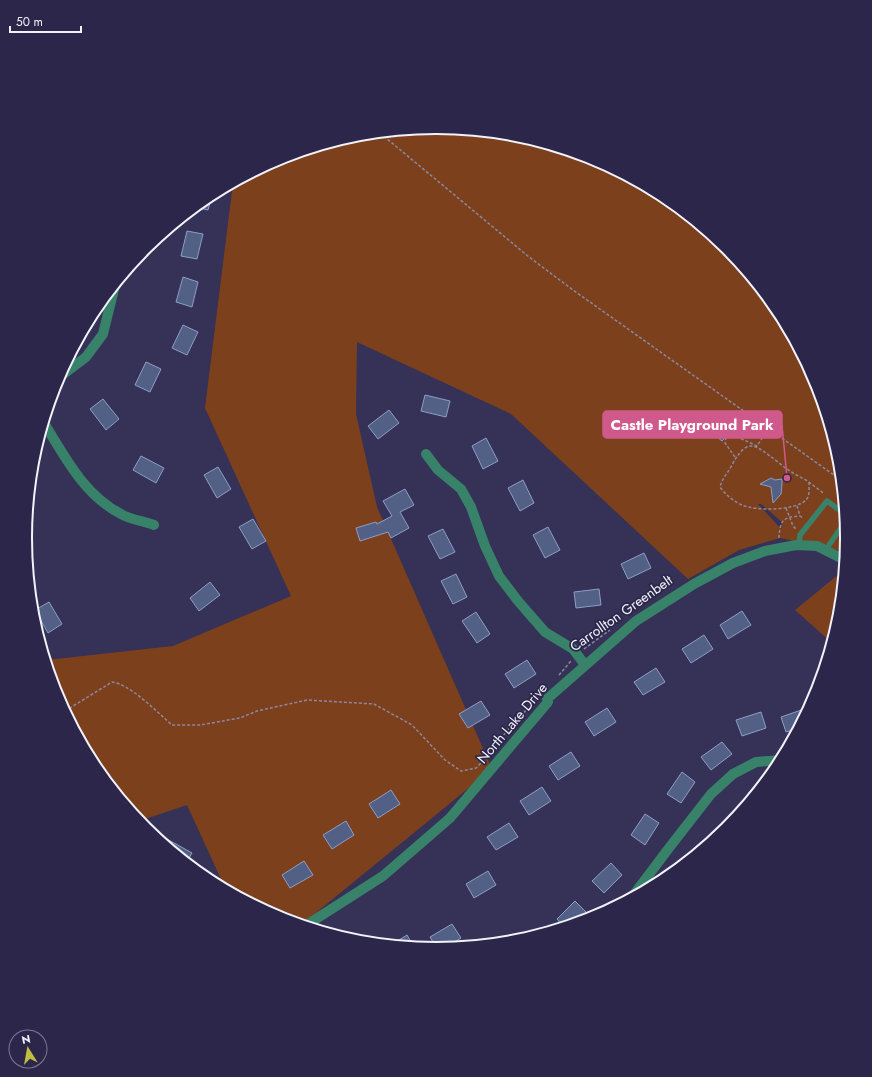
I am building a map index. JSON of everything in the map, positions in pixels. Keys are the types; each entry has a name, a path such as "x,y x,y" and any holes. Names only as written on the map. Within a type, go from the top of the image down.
{"street":[{"path":"69,370 86,358 103,334 112,297"},
{"path":"47,429 75,474 97,498 122,515 154,524"},
{"path":"426,454 438,470 461,489 471,507 485,546 499,576 545,632 573,649 585,665"},
{"name":"North Lake Drive","path":"311,922 383,876 450,818 548,702 547,699 636,621 694,584 733,563 764,551 799,545 817,546 839,557"},
{"path":"640,887 711,794 733,774 756,762 773,761"}],"lane":[{"path":"799,545 800,535 827,501 839,510"},
{"path":"827,551 829,545 840,530"}],"path":[{"path":"386,138 529,257 573,290 835,476"},
{"path":"757,446 768,429"},
{"path":"735,457 726,443 726,437 731,434 757,446 788,471 809,482 822,492"},
{"path":"757,446 744,448 735,457 731,467 724,476 720,487 733,501 742,506 755,509 786,508 797,506 806,500 809,491 809,482"},
{"path":"780,538 780,525 789,517 800,516 797,506"},
{"path":"786,508 793,526"},
{"name":"Carrollton Greenbelt","path":"556,678 576,654 612,628"},
{"path":"70,708 112,682 120,683 137,695 172,725 200,725 240,718 257,711 307,700 374,704 412,725 445,760 461,771 476,768 488,756 498,741 540,695"}],"shaded area":[{"path":"436,134 462,135 515,142 541,148 591,165 638,189 682,218 702,235 722,253 757,293 786,336 819,409 837,486 840,551 780,538 739,550 688,579 511,414 357,342 356,414 377,507 492,769 306,921 257,901 221,880 187,805 145,819 115,784 86,740 63,693 51,660 173,646 291,596 205,408 232,190 257,176 281,165 331,148 357,142 410,135","holes":["758,504 761,504 782,522 781,529"]},
{"path":"838,575 837,591 827,639 795,610"}],"building":[{"path":"209,205 208,210 203,209"},
{"path":"187,231 203,234 197,259 181,256"},
{"path":"183,277 198,282 192,307 176,302"},
{"path":"183,325 198,332 187,355 172,348"},
{"path":"146,362 161,369 150,392 135,385"},
{"path":"425,395 450,401 446,417 421,411"},
{"path":"103,399 119,419 106,430 90,409"},
{"path":"389,410 399,423 378,439 368,426"},
{"path":"726,426 731,431 722,441 716,436"},
{"path":"486,438 498,461 483,469 472,446"},
{"path":"141,456 164,468 156,483 133,470"},
{"path":"218,467 231,489 217,498 204,475"},
{"path":"771,478 775,480 782,479 781,494 773,503 771,487 760,484"},
{"path":"523,480 534,503 520,511 508,488"},
{"path":"405,489 414,505 400,512 409,528 391,538 388,532 360,541 356,528 376,522 377,524 392,516 383,501"},
{"path":"253,519 266,541 252,549 239,527"},
{"path":"548,527 560,550 545,558 533,535"},
{"path":"443,529 455,552 440,559 428,536"},
{"path":"644,553 651,568 628,579 621,564"},
{"path":"456,574 467,597 453,604 441,581"},
{"path":"210,582 220,595 199,611 190,598"},
{"path":"599,589 601,605 576,608 574,592"},
{"path":"49,602 62,624 48,633 41,620 38,608"},
{"path":"742,611 751,625 728,639 720,625"},
{"path":"476,612 490,634 477,643 462,621"},
{"path":"704,635 713,649 691,663 682,649"},
{"path":"527,660 536,674 514,688 505,674"},
{"path":"656,668 665,682 643,695 634,682"},
{"path":"481,701 490,715 468,728 459,714"},
{"path":"607,708 616,722 594,736 585,722"},
{"path":"801,710 791,730 786,732 781,717"},
{"path":"761,712 766,728 742,736 736,720"},
{"path":"722,742 732,754 711,770 701,757"},
{"path":"571,752 580,766 558,780 549,766"},
{"path":"682,772 695,782 681,803 667,794"},
{"path":"542,787 551,801 529,815 520,801"},
{"path":"391,790 400,804 378,818 369,804"},
{"path":"645,814 659,823 645,845 631,835"},
{"path":"346,821 354,835 332,849 323,835"},
{"path":"509,823 518,837 496,850 487,837"},
{"path":"166,839 192,853 189,858"},
{"path":"304,861 313,875 290,888 282,875"},
{"path":"611,863 622,875 604,893 592,881"},
{"path":"488,871 496,885 474,898 466,884"},
{"path":"575,901 587,913 560,923 557,919"},
{"path":"452,924 461,938 454,942 433,942 430,937"},
{"path":"407,935 411,942 410,942 398,941"}],"place":[{"name":"Castle Playground Park","path":"787,478"}]}
